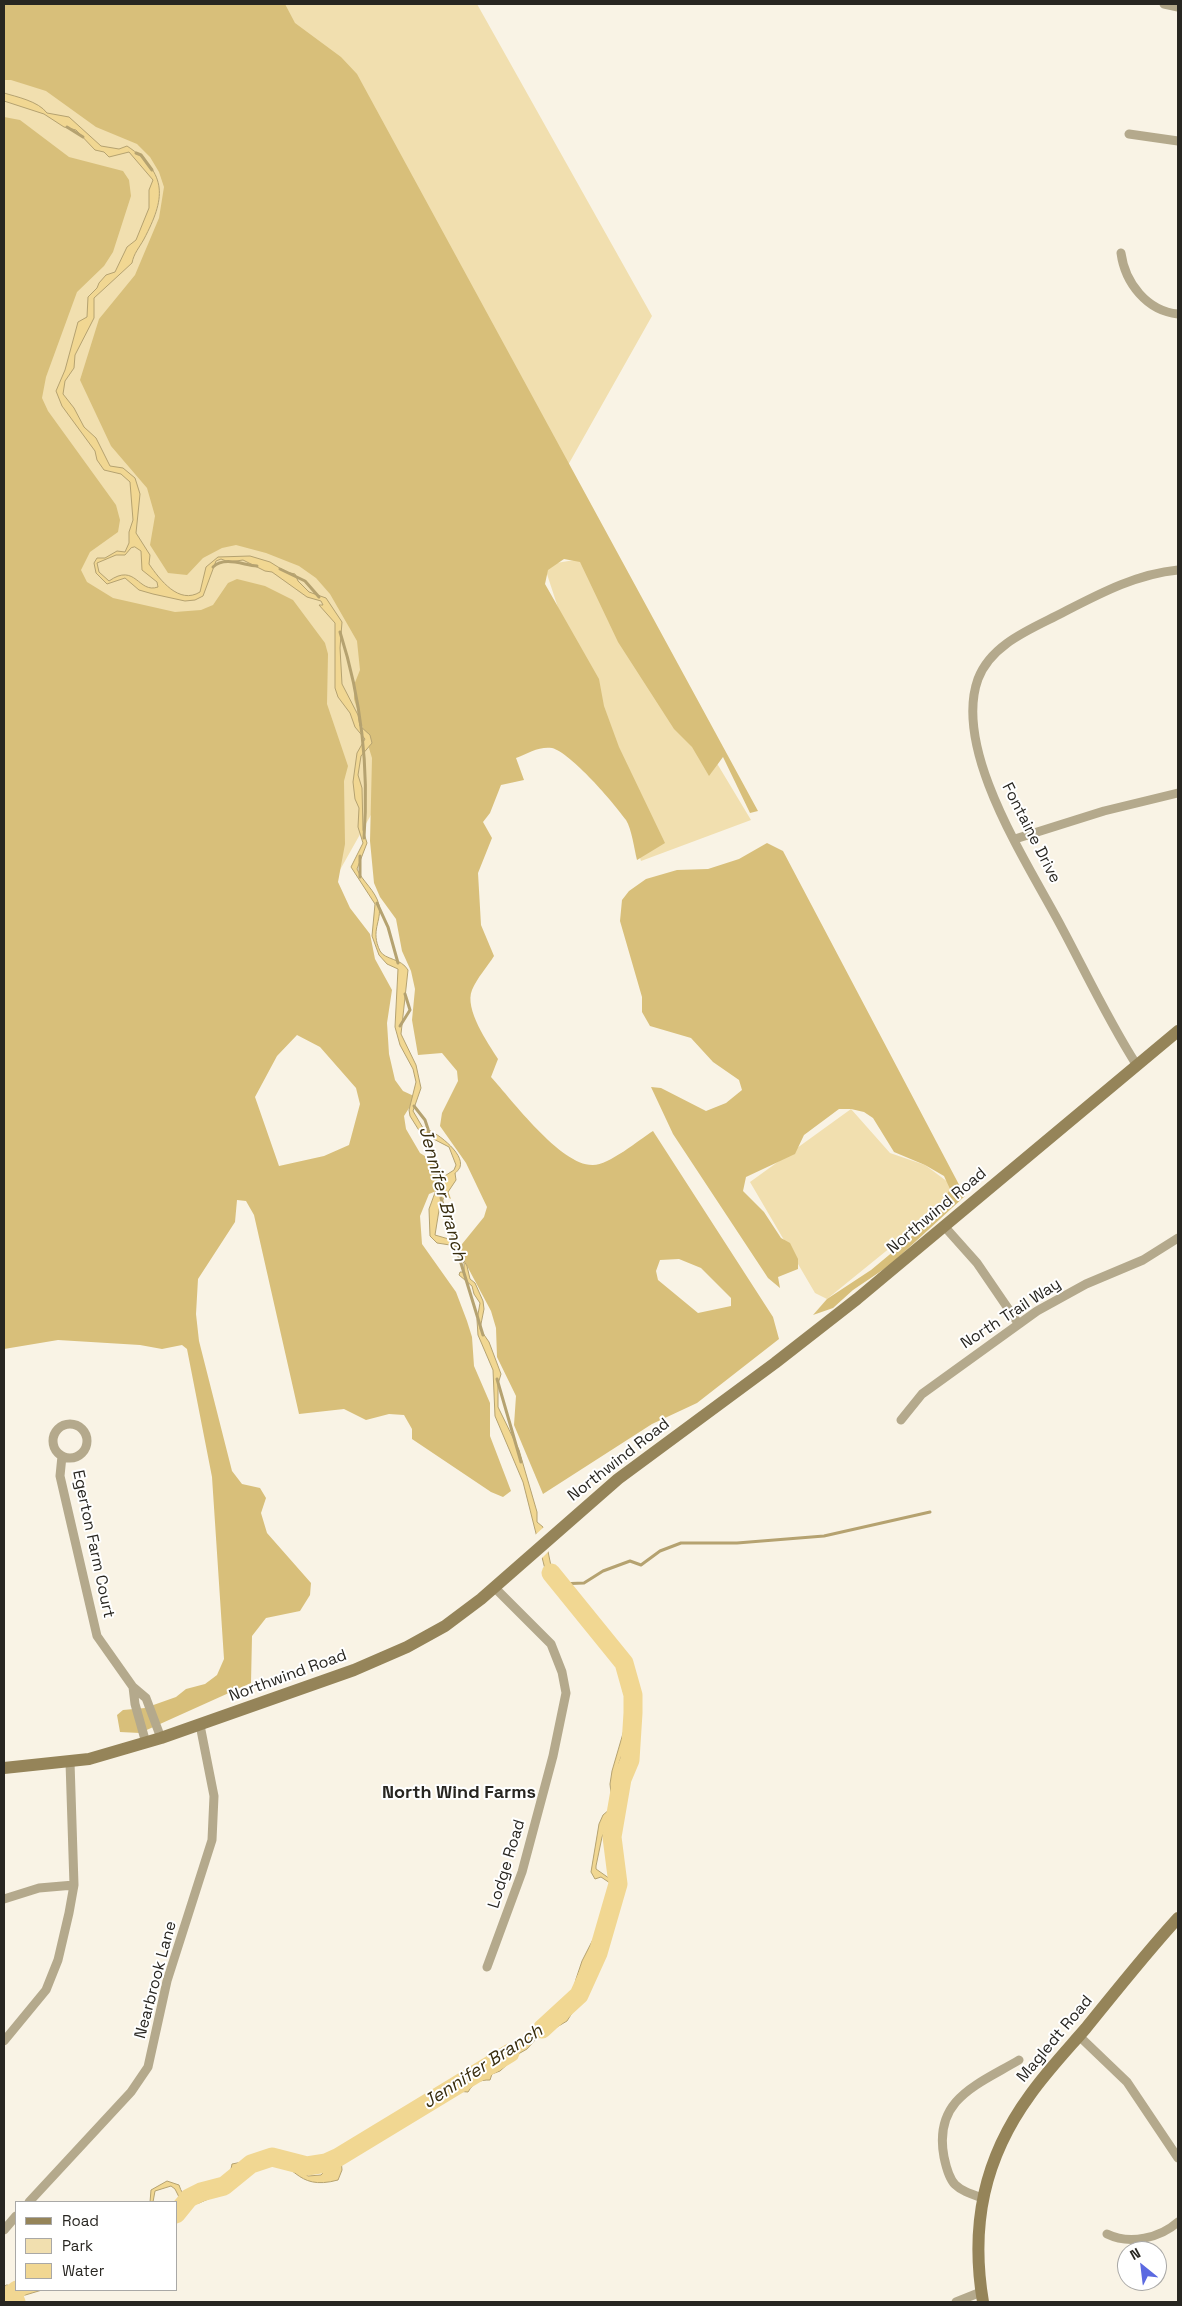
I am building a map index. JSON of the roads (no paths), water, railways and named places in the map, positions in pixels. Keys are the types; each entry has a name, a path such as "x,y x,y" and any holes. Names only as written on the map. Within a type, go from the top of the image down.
{"street":[{"path":"1164,4 1178,7"},
{"path":"1130,134 1178,141"},
{"path":"1121,253 1127,275 1140,295 1154,306 1178,314"},
{"name":"Fontaine Drive","path":"1136,1064 996,804 978,750 972,714 975,692 984,667 994,654 1008,643 1028,630 1106,590 1133,580 1178,570"},
{"path":"1015,839 1104,811 1178,793"},
{"name":"Northwind Road","path":"4,1768 70,1762 146,1743 337,1676 407,1647 445,1626 494,1587 640,1462 823,1326 1178,1031"},
{"path":"944,1226 976,1263 1018,1323"},
{"name":"North Trail Way","path":"901,1420 922,1394 1018,1323 1056,1299 1143,1260 1178,1238"},
{"name":"Egerton Farm Court","path":"62,1456 60,1476 97,1636 133,1687 146,1698 161,1738"},
{"name":"Lodge Road","path":"487,1967 522,1872 553,1756 566,1694 562,1672 551,1644 494,1587"},
{"name":"Egerton Farm Court","path":"133,1687 135,1704 146,1743"},
{"name":"Nearbrook Lane","path":"30,2201 131,2092 148,2067 168,1980 212,1840 214,1796 200,1725"},
{"path":"4,2041 40,2001 58,1960 74,1885 70,1762"},
{"path":"4,1899 39,1888 74,1885"},
{"name":"Magledt Road","path":"982,2297 977,2248 982,2198 997,2153 1012,2122 1030,2094 1178,1918"},
{"path":"1079,2036 1127,2082 1178,2158"},
{"name":"Magledt Road","path":"982,2198 958,2188 950,2180 942,2145 942,2131 945,2118 956,2100 1019,2060"},
{"path":"4,2230 15,2217"},
{"path":"1108,2234 1126,2240 1145,2238 1166,2231 1178,2222"},
{"path":"956,2302 982,2297"}],"water":[{"name":"Jennifer Branch","path":"4,93 33,102 47,113 69,117 101,146 119,149 127,146 141,156 150,167 156,177 159,188 156,212 144,239 135,253 132,263 94,298 94,318 75,355 74,368 65,381 63,394 74,408 84,427 96,438 110,466 123,468 135,478 140,494 136,533 150,555 149,564 171,589 185,595 192,595 200,592 206,567 218,557 250,556 270,562 286,572 295,574 298,581 309,592 326,598 342,622 340,648 342,684 358,715 360,726 370,735 372,743 361,756 358,775 362,788 363,830 367,843 357,869 375,895 379,905 376,937 380,951 382,954 401,963 408,970 401,1034 416,1065 421,1088 413,1111 423,1128 448,1143 458,1155 460,1161 460,1168 455,1173 456,1180 440,1204 435,1235 452,1240 467,1266 470,1279 475,1283 483,1301 484,1309 480,1329 489,1342 501,1374 498,1384 498,1407 519,1450 537,1512 537,1522 543,1527 551,1566 567,1595 591,1629 609,1640 625,1657 631,1673 634,1705 632,1727 617,1772 620,1786 617,1807 602,1837 596,1866 596,1869 613,1881 616,1889 617,1906 614,1915 595,1941 584,1969 583,1990 567,2021 535,2040 500,2071 492,2074 490,2080 477,2082 468,2092 456,2091 414,2120 395,2126 376,2137 363,2138 351,2146 341,2159 342,2170 338,2180 323,2183 312,2182 296,2174 282,2163 261,2156 222,2193 199,2203 191,2204 181,2201 175,2189 171,2186 155,2191 153,2201 150,2201 151,2190 167,2181 179,2185 188,2198 194,2200 208,2197 228,2184 232,2164 247,2161 261,2153 282,2157 308,2176 321,2175 338,2158 352,2139 418,2109 430,2099 478,2073 494,2063 530,2031 539,2029 550,2019 566,2010 571,2000 582,1961 612,1902 614,1891 610,1883 601,1877 595,1879 591,1872 599,1824 612,1803 610,1784 612,1771 631,1706 623,1691 621,1658 608,1644 590,1632 546,1573 523,1482 495,1416 493,1370 478,1335 477,1320 480,1303 474,1294 472,1286 459,1275 460,1272 464,1272 464,1263 450,1245 437,1243 430,1236 429,1209 440,1179 454,1170 456,1165 449,1147 420,1132 410,1116 409,1110 416,1082 413,1069 400,1045 395,1027 398,969 387,964 379,955 372,936 375,904 351,867 363,843 358,827 359,808 355,799 353,782 357,753 365,739 355,727 350,713 338,697 335,688 335,623 319,605 323,605 321,601 307,597 272,572 265,571 243,560 229,562 221,559 216,561 203,596 195,600 185,601 139,590 125,578 107,584 96,573 94,563 97,558 105,558 117,551 125,552 129,543 129,532 133,520 130,482 121,474 104,470 97,460 95,451 62,406 56,391 65,370 78,322 87,317 88,297 106,275 115,272 127,247 136,240 149,208 149,190 153,180 129,152 109,157 104,152 95,150 76,130 64,127 44,114 4,101","holes":["135,547 141,551 142,570 157,582 158,587 151,588 131,576 125,575 118,576 109,581 99,572 97,563 116,555 125,555 131,548"]},
{"path":"7,2285 15,2287 15,2291 39,2291 22,2296 9,2289 4,2295 4,2287"}],"waterway":[{"name":"Jennifer Branch","path":"67,127 83,137"},
{"name":"Jennifer Branch","path":"136,153 141,155 152,170"},
{"name":"Jennifer Branch","path":"213,567 223,562 257,566"},
{"name":"Jennifer Branch","path":"280,569 305,581 319,597"},
{"name":"Jennifer Branch","path":"340,632 353,682 362,734 365,786 364,838"},
{"name":"Jennifer Branch","path":"360,856 360,877"},
{"name":"Jennifer Branch","path":"377,903 388,927 398,963"},
{"name":"Jennifer Branch","path":"400,1026 410,1010 405,994"},
{"name":"Jennifer Branch","path":"414,1106 425,1120 428,1129 439,1189"},
{"name":"Jennifer Branch","path":"441,1198 483,1335"},
{"name":"Jennifer Branch","path":"497,1379 521,1462"},
{"path":"558,1584 584,1583 603,1571 630,1561 641,1565 660,1551 681,1543 737,1543 824,1536 930,1512"},
{"name":"Jennifer Branch","path":"542,2029 579,1995 598,1953 618,1884 612,1837 622,1779 630,1760 633,1713 633,1695 624,1663 551,1573"},
{"name":"Jennifer Branch","path":"178,2212 189,2198 201,2192 224,2186 251,2164 272,2157 307,2166 326,2163 337,2158 510,2053"},
{"name":"Jennifer Branch","path":"16,2291 12,2294 16,2302"}],"district":[{"name":"North Wind Farms","path":"459,1793"}]}
